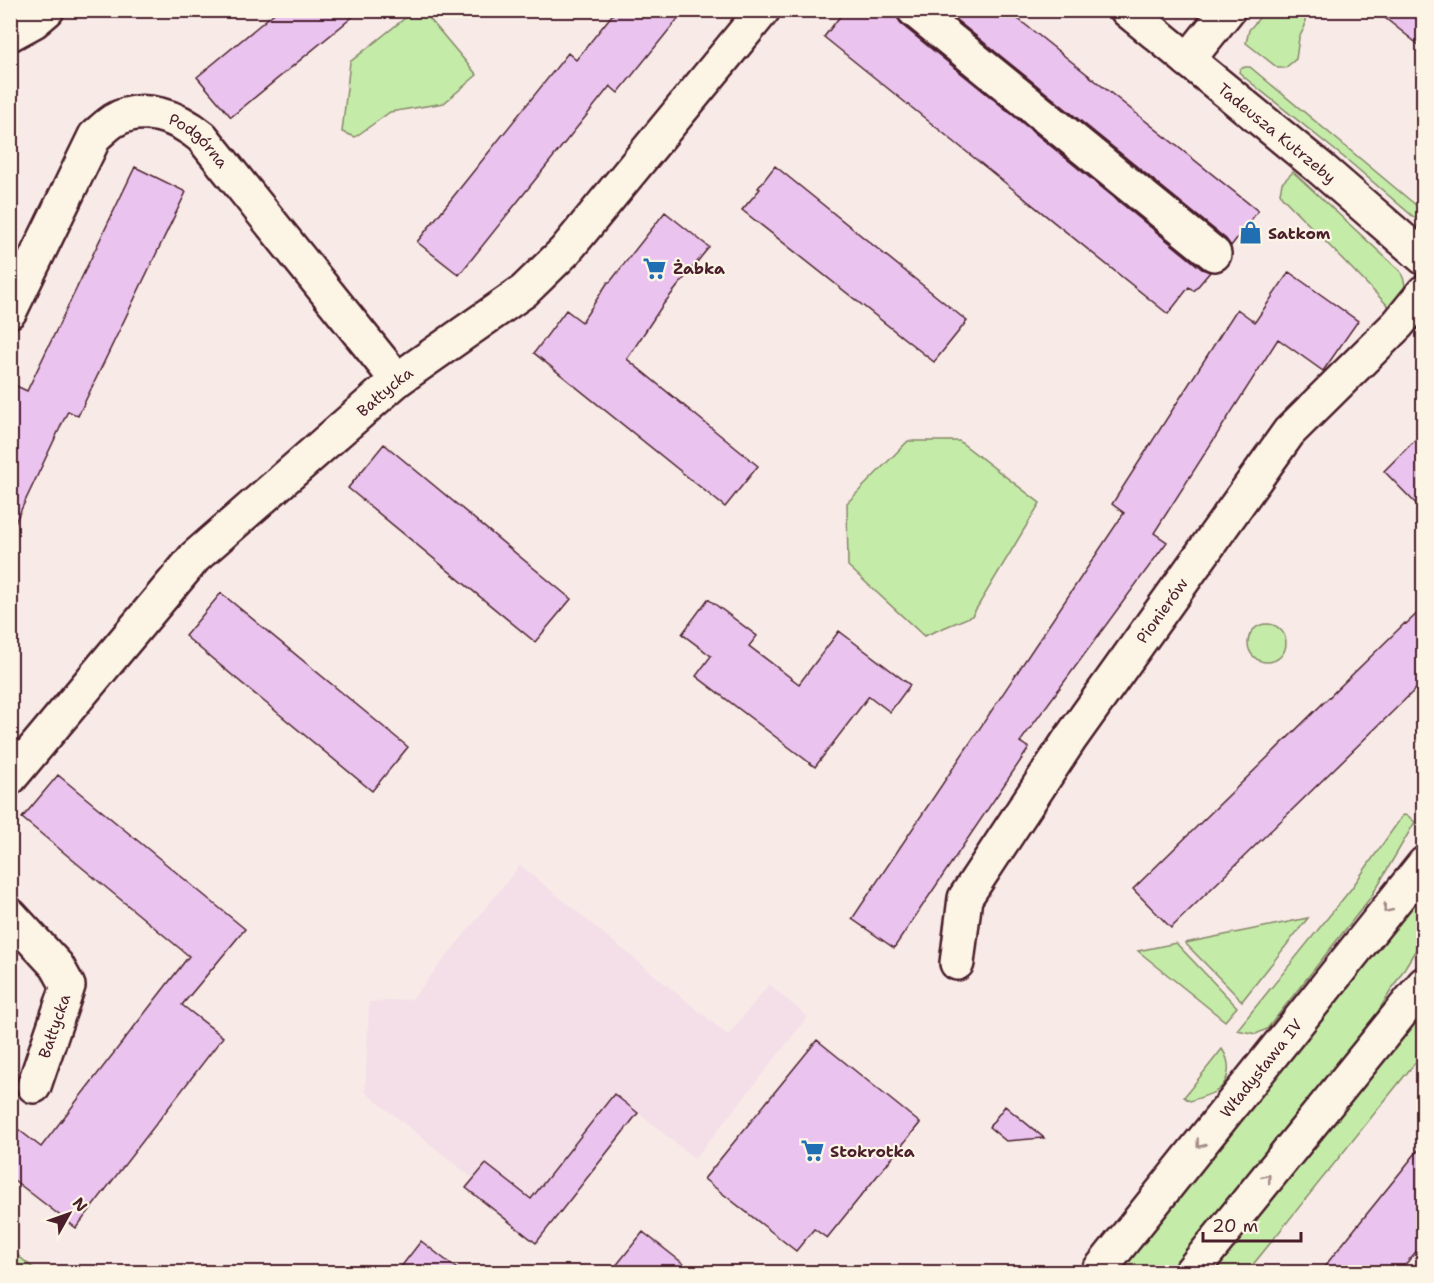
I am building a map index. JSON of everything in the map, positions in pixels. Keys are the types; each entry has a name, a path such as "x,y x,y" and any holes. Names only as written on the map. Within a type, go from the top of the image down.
{"street":[{"path":"10,34 34,21 47,10"},
{"name":"Bałtycka","path":"10,778 195,557 397,380 524,291 565,251 763,10"},
{"path":"914,10 1214,254"},
{"name":"Tadeusza Kutrzeby","path":"1126,10 1319,167 1424,258"},
{"path":"1188,60 1228,10"},
{"name":"Podgórna","path":"10,310 95,136 114,120 135,113 153,113 190,127 202,137 397,380"},
{"name":"Pionierów","path":"957,963 965,898 1070,739 1289,432 1398,324 1424,292"},
{"name":"Władysława IV","path":"1098,1272 1424,864"},
{"name":"Bałtycka","path":"10,915 57,966 68,986 34,1086"},
{"path":"1191,1272 1424,984"}],"shaded area":[{"path":"520,865 728,1035 769,984 808,1017 695,1159 613,1093 531,1199 485,1163 472,1178 365,1092 369,1002 412,999"}],"green space":[{"path":"414,11 423,11 477,75 444,103 390,112 355,137 342,132 350,62"},
{"path":"1265,11 1305,11 1305,26 1299,38 1296,59 1285,68 1278,68 1246,43 1249,30"},
{"path":"1245,67 1250,67 1423,211 1423,225 1244,77 1239,72"},
{"path":"1293,172 1400,271 1405,287 1394,312 1282,197 1280,193 1282,183"},
{"path":"908,441 959,441 1040,503 972,616 924,636 848,566 847,503"},
{"path":"1267,624 1280,630 1286,643 1280,656 1267,662 1254,656 1248,643 1254,630"},
{"path":"1403,815 1415,822 1371,897 1267,1029 1256,1034 1237,1030 1351,889"},
{"path":"1423,887 1423,938 1376,1015 1169,1272 1114,1272"},
{"path":"1308,918 1242,1001 1185,943"},
{"path":"1176,943 1237,1007 1225,1021 1138,951"},
{"path":"1423,1008 1423,1053 1247,1272 1211,1272"},
{"path":"1222,1049 1227,1059 1228,1071 1222,1086 1212,1093 1190,1101 1184,1097"},
{"path":"11,1250 38,1272 11,1272"}],"building":[{"path":"278,10 361,10 231,117 197,77"},
{"path":"616,10 685,10 618,93 610,86 459,275 417,242 568,53 576,60"},
{"path":"845,10 896,10 902,25 1202,269 1210,272 1194,291 1189,287 1168,314 824,37"},
{"path":"944,10 1007,10 1258,211 1231,246 1226,239"},
{"path":"1375,10 1424,10 1424,49"},
{"path":"775,166 967,321 934,362 742,210 760,189 758,188"},
{"path":"135,167 186,192 78,416 68,411 10,533 10,383 27,391"},
{"path":"665,212 709,247 662,306 627,359 758,466 725,507 534,353 566,310 582,322 608,282"},
{"path":"1289,272 1358,321 1323,371 1278,339 1154,533 1167,542 1020,742 1029,748 894,948 852,919 1124,513 1112,504 1237,309 1255,322"},
{"path":"1424,431 1424,512 1384,471"},
{"path":"384,444 571,599 535,642 348,488"},
{"path":"221,593 408,747 372,791 185,636"},
{"path":"708,599 757,636 749,646 799,684 839,631 910,685 890,712 869,696 815,767 696,676 711,656 682,634"},
{"path":"1424,607 1424,681 1171,928 1133,889"},
{"path":"58,775 245,929 182,1005 223,1037 76,1228 10,1177 10,1123 41,1147 189,956 22,818"},
{"name":"Stokrotka","path":"817,1040 920,1123 827,1238 814,1229 796,1251 704,1179"},
{"path":"614,1094 638,1113 536,1243 466,1188 486,1164 531,1199"},
{"path":"1005,1106 1044,1138 1006,1141 989,1127"},
{"path":"1424,1143 1424,1242 1399,1272 1320,1272"},
{"path":"643,1232 694,1272 611,1272"},
{"path":"421,1241 461,1272 397,1272"}],"place":[{"name":"Satkom","path":"1250,233"},
{"name":"Żabka","path":"655,268"},
{"name":"Stokrotka","path":"812,1151"}]}
